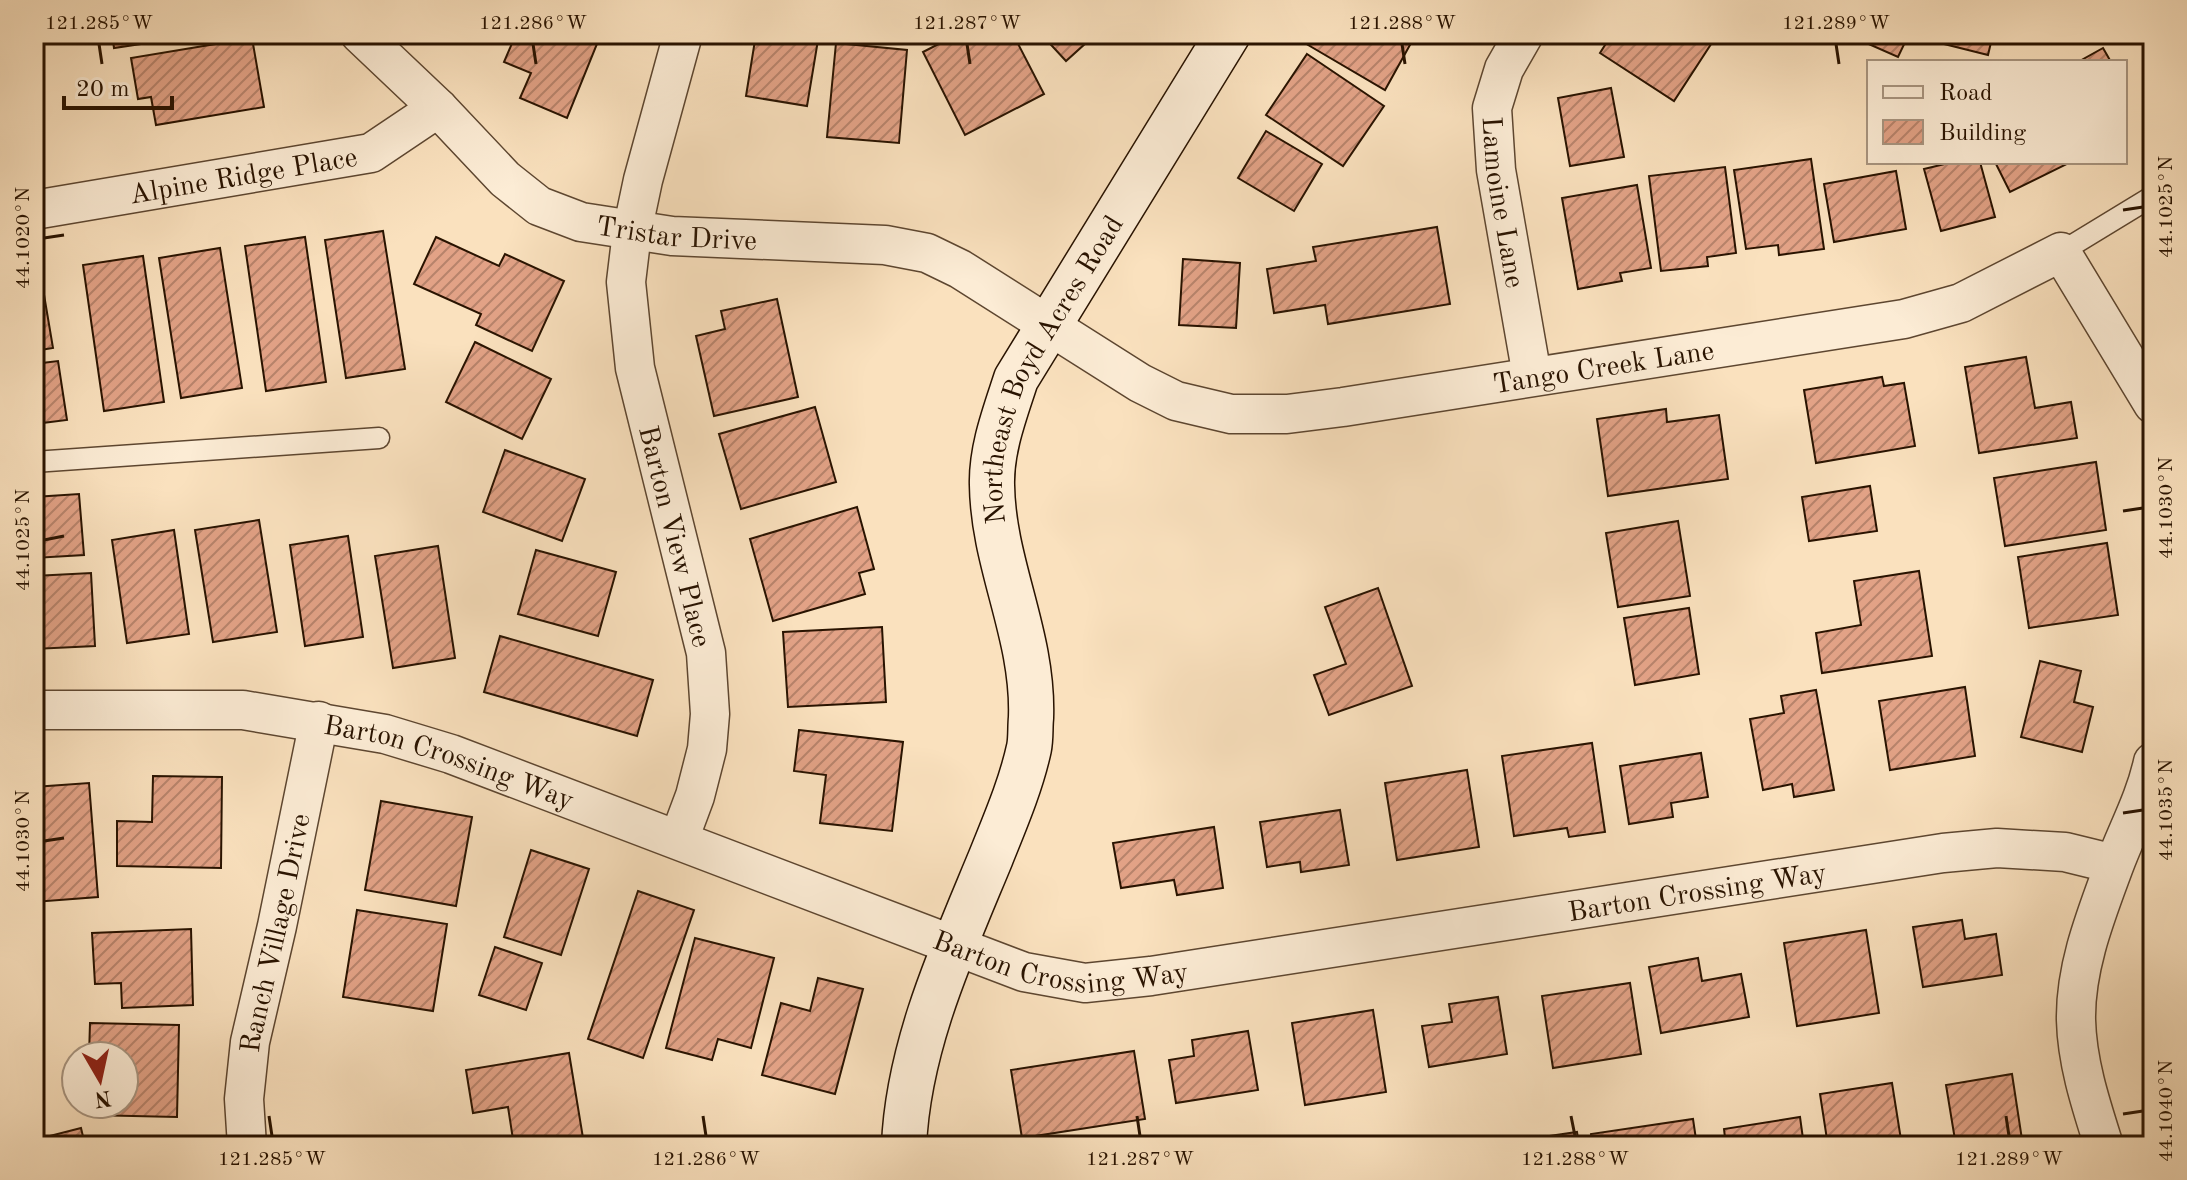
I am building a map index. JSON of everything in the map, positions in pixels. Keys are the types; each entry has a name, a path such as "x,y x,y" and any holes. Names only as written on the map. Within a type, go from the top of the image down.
{"street":[{"name":"Tristar Drive","path":"360,34 438,108 505,179 539,206 581,222 632,232 885,245 927,253 960,269 1048,324"},
{"name":"Barton View Place","path":"679,839 695,796 707,749 710,714 706,653 635,368 626,282 632,232 683,34"},
{"name":"Northeast Boyd Acres Road","path":"904,1146 906,1109 920,1047 955,945 1008,814 1030,747 1032,687 1022,630 998,541 991,484 998,435 1016,379 1228,34"},
{"name":"Lamoine Lane","path":"1524,34 1504,69 1492,108 1496,170 1532,376"},
{"name":"Alpine Ridge Place","path":"34,210 371,153 438,108"},
{"name":"Tango Creek Lane","path":"1048,324 1140,383 1176,401 1231,414 1287,414 1741,347 1904,319 1961,303 2061,252"},
{"path":"2061,252 2153,404"},
{"name":"Barton Crossing Way","path":"34,710 243,710 385,734 451,754 1024,972 1085,983 1151,976 1943,853 2025,849 2065,852 2114,864"},
{"name":"Ranch Village Drive","path":"247,1146 244,1099 250,1042 319,721"},
{"path":"2104,1146 2085,1086 2076,1020 2082,961 2114,864 2148,785 2153,762"}],"lane":[{"name":"Tango Creek Lane","path":"2061,252 2153,196"},
{"path":"34,462 379,438"}],"building":[{"path":"112,34 207,34 114,48"},
{"path":"516,34 601,34 567,118 520,98 531,73 504,62"},
{"path":"756,34 819,34 807,106 746,96"},
{"path":"958,34 1013,34 1044,94 965,135 923,52"},
{"path":"1041,34 1096,34 1066,61"},
{"path":"1308,34 1416,34 1385,90 1303,42"},
{"path":"1612,34 1709,34 1715,38 1674,101 1600,53"},
{"path":"1846,34 1909,34 1898,57"},
{"path":"1938,34 1993,34 1988,55 1936,42"},
{"path":"252,38 264,107 156,125 151,97 138,99 131,58"},
{"path":"836,43 907,50 899,143 827,137"},
{"path":"2103,48 2110,60 2082,60"},
{"path":"1307,54 1384,106 1343,166 1266,115"},
{"path":"1611,88 1624,157 1570,166 1558,98"},
{"path":"1266,131 1322,164 1294,211 1238,178"},
{"path":"1811,159 1824,249 1779,255 1778,245 1746,249 1734,170"},
{"path":"1945,164 1981,164 1995,217 1941,231 1924,169"},
{"path":"1996,164 2067,164 2010,192"},
{"path":"1725,167 1736,253 1707,257 1708,266 1661,271 1649,176"},
{"path":"1896,171 1906,229 1834,242 1824,184"},
{"path":"1637,185 1651,268 1620,273 1622,281 1578,289 1562,198"},
{"path":"1437,227 1450,304 1328,324 1325,305 1274,313 1267,269 1316,261 1313,247"},
{"path":"383,231 405,369 346,378 325,240"},
{"path":"305,237 326,382 266,391 245,246"},
{"path":"436,237 499,266 505,254 564,281 532,351 476,325 481,314 414,284"},
{"path":"220,248 242,388 181,398 159,258"},
{"path":"143,256 164,402 104,411 83,265"},
{"path":"1183,259 1240,263 1236,328 1179,325"},
{"path":"40,271 53,348 34,351 34,272"},
{"path":"777,299 798,397 714,416 696,336 725,329 721,311"},
{"path":"475,342 551,379 522,439 446,402"},
{"path":"2026,357 2035,408 2071,402 2077,438 1979,453 1965,367"},
{"path":"58,361 67,420 34,424 34,364"},
{"path":"1882,377 1884,386 1904,383 1915,446 1816,463 1804,390"},
{"path":"815,407 836,482 741,509 719,434"},
{"path":"1666,409 1667,422 1719,415 1728,479 1608,496 1597,419"},
{"path":"505,450 585,479 562,541 483,512"},
{"path":"2096,462 2106,530 2005,546 1994,478"},
{"path":"1870,486 1877,531 1809,541 1802,497"},
{"path":"79,494 84,555 34,558 34,497"},
{"path":"857,507 874,569 859,573 865,594 773,621 750,539"},
{"path":"259,520 277,632 213,642 195,530"},
{"path":"1678,521 1690,596 1618,607 1606,533"},
{"path":"174,530 189,634 127,643 112,540"},
{"path":"348,536 363,637 305,646 290,545"},
{"path":"2107,543 2118,615 2029,628 2018,557"},
{"path":"438,546 455,658 393,668 375,556"},
{"path":"536,550 616,572 598,636 518,614"},
{"path":"1919,571 1932,656 1822,673 1816,633 1861,625 1854,581"},
{"path":"91,573 95,646 34,649 34,576"},
{"path":"1378,588 1412,686 1329,715 1314,675 1346,664 1325,607"},
{"path":"1689,608 1699,674 1635,685 1624,618"},
{"path":"882,627 886,702 788,707 783,632"},
{"path":"500,636 653,680 637,736 484,692"},
{"path":"2040,661 2081,671 2074,702 2093,707 2082,752 2021,737"},
{"path":"1965,687 1975,756 1890,770 1879,701"},
{"path":"1816,690 1834,790 1794,797 1792,784 1763,790 1750,719 1784,713 1781,696"},
{"path":"799,730 903,742 892,831 820,823 826,775 794,771"},
{"path":"1592,743 1605,832 1569,837 1567,828 1514,836 1502,756"},
{"path":"1701,753 1708,797 1671,803 1673,817 1629,824 1620,766"},
{"path":"1467,770 1479,847 1397,860 1385,783"},
{"path":"153,776 222,777 221,868 117,866 117,821 152,822"},
{"path":"89,783 98,897 34,902 34,787"},
{"path":"381,801 472,817 456,906 365,890"},
{"path":"1340,810 1349,865 1301,872 1300,862 1267,867 1260,822"},
{"path":"1214,827 1223,888 1177,895 1174,880 1121,888 1113,843"},
{"path":"531,850 589,869 561,955 504,937"},
{"path":"638,891 694,910 643,1058 588,1039"},
{"path":"357,910 447,924 433,1011 343,997"},
{"path":"1962,920 1965,939 1996,934 2002,975 1923,987 1913,927"},
{"path":"191,929 193,1005 122,1008 121,983 95,984 92,933"},
{"path":"1866,930 1879,1013 1797,1026 1784,943"},
{"path":"695,938 774,958 751,1048 718,1039 712,1060 666,1048"},
{"path":"495,947 542,963 526,1010 479,995"},
{"path":"1698,958 1702,981 1741,974 1749,1017 1661,1033 1649,967"},
{"path":"818,978 863,989 835,1094 762,1075 781,1003 810,1011"},
{"path":"1630,983 1641,1054 1553,1068 1542,996"},
{"path":"1498,997 1507,1054 1429,1067 1422,1026 1452,1022 1449,1004"},
{"path":"1373,1010 1386,1092 1305,1105 1292,1023"},
{"path":"90,1023 179,1025 177,1117 140,1116 140,1040 89,1040"},
{"path":"1248,1031 1258,1090 1176,1103 1169,1060 1194,1056 1192,1040"},
{"path":"1134,1051 1145,1119 1022,1138 1011,1070"},
{"path":"569,1053 584,1144 514,1146 508,1107 473,1113 466,1070"},
{"path":"2012,1074 2023,1146 1956,1146 1946,1085"},
{"path":"1892,1083 1902,1146 1828,1146 1820,1094"},
{"path":"1800,1117 1804,1146 1726,1146 1724,1129"},
{"path":"1693,1119 1697,1146 1592,1146 1591,1134"},
{"path":"81,1128 85,1145 108,1139 110,1146 34,1146 34,1140"},
{"path":"1577,1132 1579,1146 1481,1146"}]}
